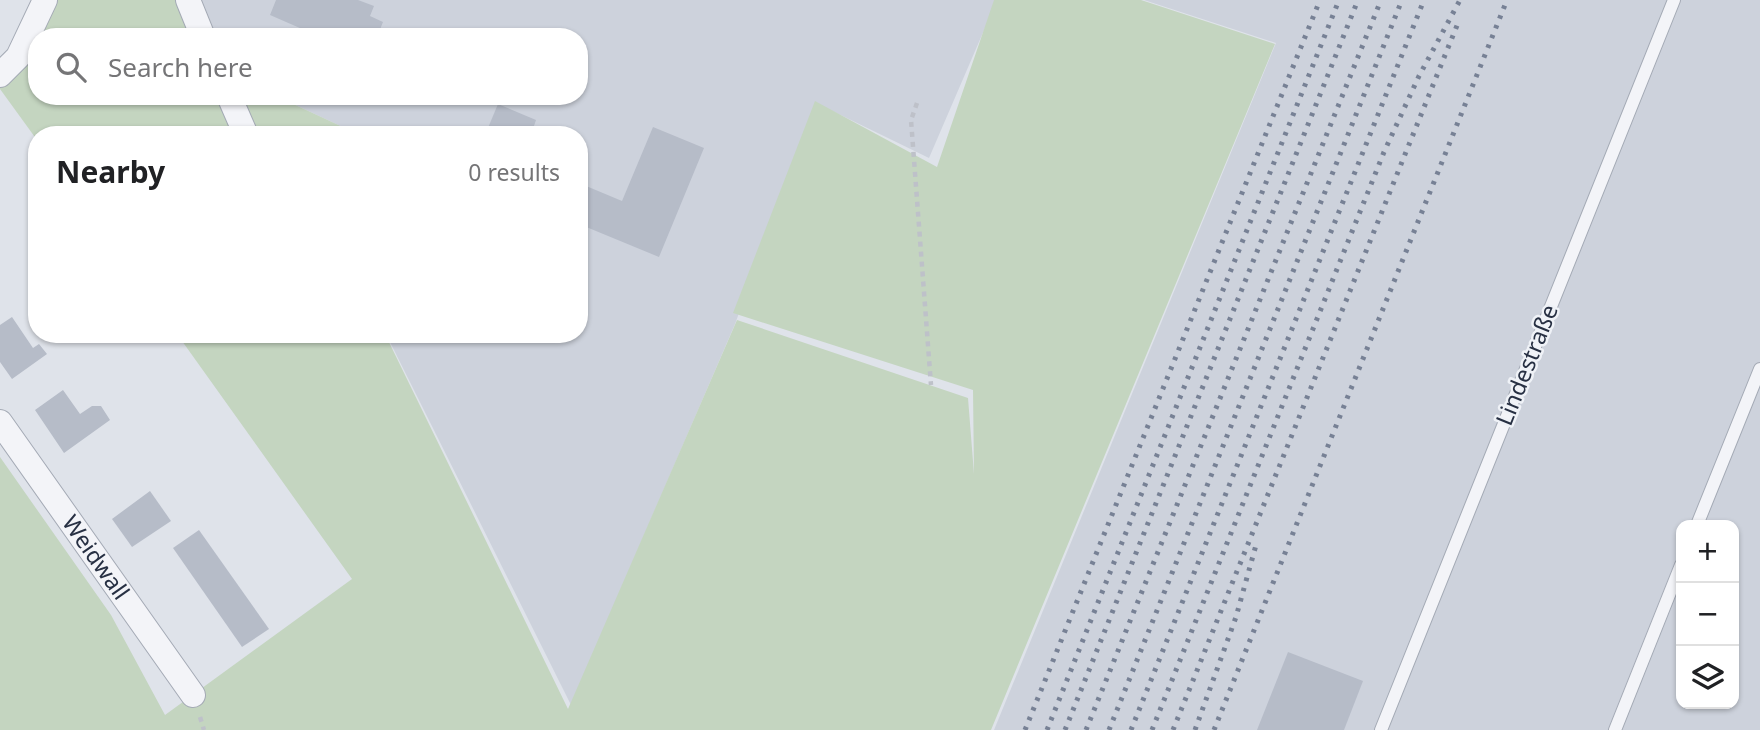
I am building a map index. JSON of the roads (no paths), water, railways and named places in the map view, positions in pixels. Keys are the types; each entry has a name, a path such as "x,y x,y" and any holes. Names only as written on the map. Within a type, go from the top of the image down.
{"street":[{"path":"32,28 45,0"},
{"path":"188,0 199,28"},
{"path":"0,75 18,57 28,36"},
{"path":"233,105 242,126"},
{"name":"Weidwall","path":"0,422 193,695"}],"lane":[{"name":"Lindestraße","path":"1381,730 1674,0"},
{"path":"1699,520 1760,369"},
{"path":"1615,730 1676,578"}],"railway":[{"path":"1025,730 1320,0"},
{"path":"1047,730 1339,0"},
{"path":"1065,730 1358,0"},
{"path":"1086,730 1381,0"},
{"path":"1109,730 1402,0"},
{"path":"1131,730 1424,0"},
{"path":"1152,730 1384,152 1419,76 1460,0"},
{"path":"1214,730 1507,0"},
{"path":"1173,730 1458,23"},
{"path":"1195,730 1236,617 1256,545"}]}
